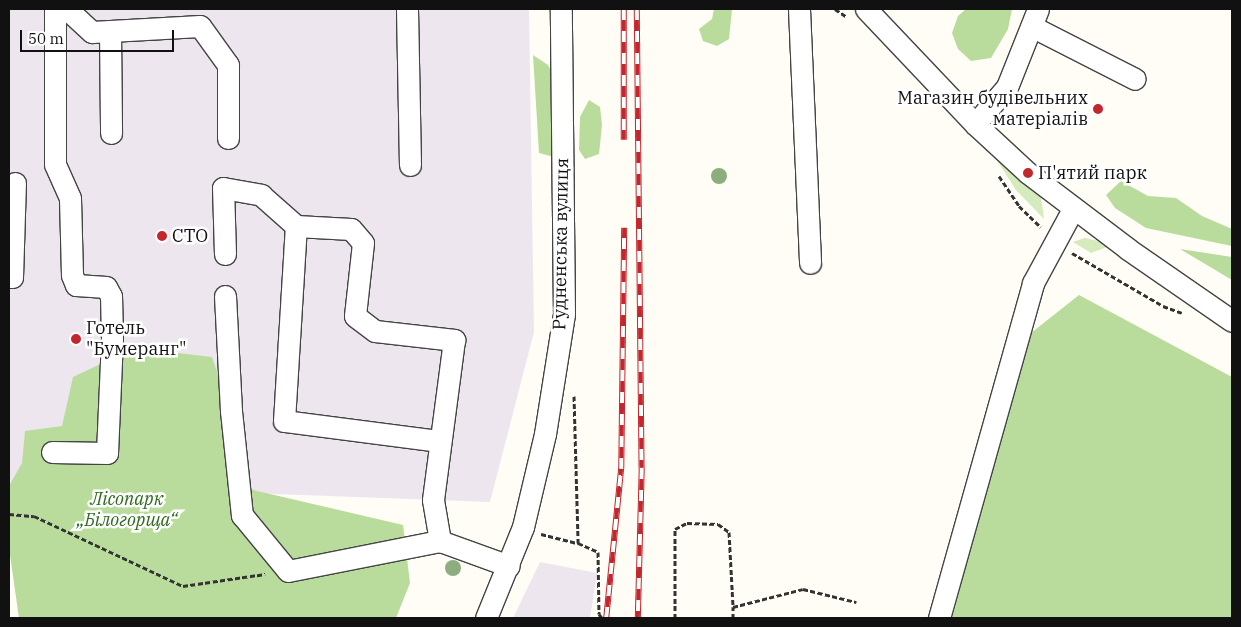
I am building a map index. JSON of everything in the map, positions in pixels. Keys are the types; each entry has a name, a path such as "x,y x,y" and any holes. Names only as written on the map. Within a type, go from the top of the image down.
{"street":[{"path":"52,452 107,454 112,316 111,296 106,287 76,285 72,275 70,198 55,164 55,9"},
{"path":"67,9 92,32 200,26 228,65 228,138"},
{"path":"407,9 410,165"},
{"name":"Рудненська вулиця","path":"486,618 510,566 545,434 564,314 561,9"},
{"path":"799,9 810,263"},
{"path":"866,9 975,124 1028,173 1073,209 1232,321"},
{"path":"975,124 1007,87 1036,18 1135,79"},
{"path":"110,31 111,133"},
{"path":"9,277 12,277 15,183"},
{"path":"225,254 223,188 261,195 296,226 351,229 363,243 355,316 375,332 454,340 439,441 433,500 440,541"},
{"path":"940,618 1033,283 1073,209"},
{"path":"296,226 284,421 439,441"},
{"path":"225,296 231,410 242,516 288,571 440,541 510,566"}],"path":[{"path":"1068,250 1109,274"},
{"path":"574,386 578,543"},
{"path":"9,514 34,516 183,586 288,571"},
{"path":"675,618 675,528 687,523 718,524 729,532 733,618"},
{"path":"535,533 578,543 598,552 599,614 602,618"},
{"path":"733,607 803,589 856,602"}],"shaded area":[{"path":"9,9 529,9 534,332 490,502 9,484"},
{"path":"540,562 597,573 590,618 513,618"}],"green space":[{"path":"714,9 732,9 729,39 717,46 703,41 699,29 712,19"},
{"path":"966,9 1012,9 1008,29 991,58 971,61 958,49 952,33 958,16"},
{"path":"533,55 548,65 556,80 554,157 539,153"},
{"path":"589,100 600,107 602,125 599,154 585,159 579,150 580,117"},
{"path":"990,149 1041,197 1044,219 1016,190"},
{"path":"1121,181 1148,196 1176,198 1202,216 1232,229 1232,246 1146,228 1115,208 1106,195"},
{"path":"1085,238 1098,241 1107,247 1091,253 1073,242"},
{"path":"1180,249 1232,257 1232,280"},
{"path":"1079,295 1232,377 1232,618 952,618 1026,337"},
{"name":"Лісопарк „Білогорща“","path":"134,348 212,357 228,404 232,485 403,525 410,583 396,618 19,618 9,548 9,486 22,463 25,431 62,426 73,377"}],"railway":[{"path":"624,9 624,140"},
{"path":"637,9 642,468 638,618"},
{"path":"606,618 621,469 624,228"}],"place":[{"name":"Магазин будівельних матеріалів","path":"1098,109"},
{"name":"П'ятий парк","path":"1028,173"},
{"name":"СТО","path":"162,236"},
{"name":"Готель \"Бумеранг\"","path":"76,339"}]}
